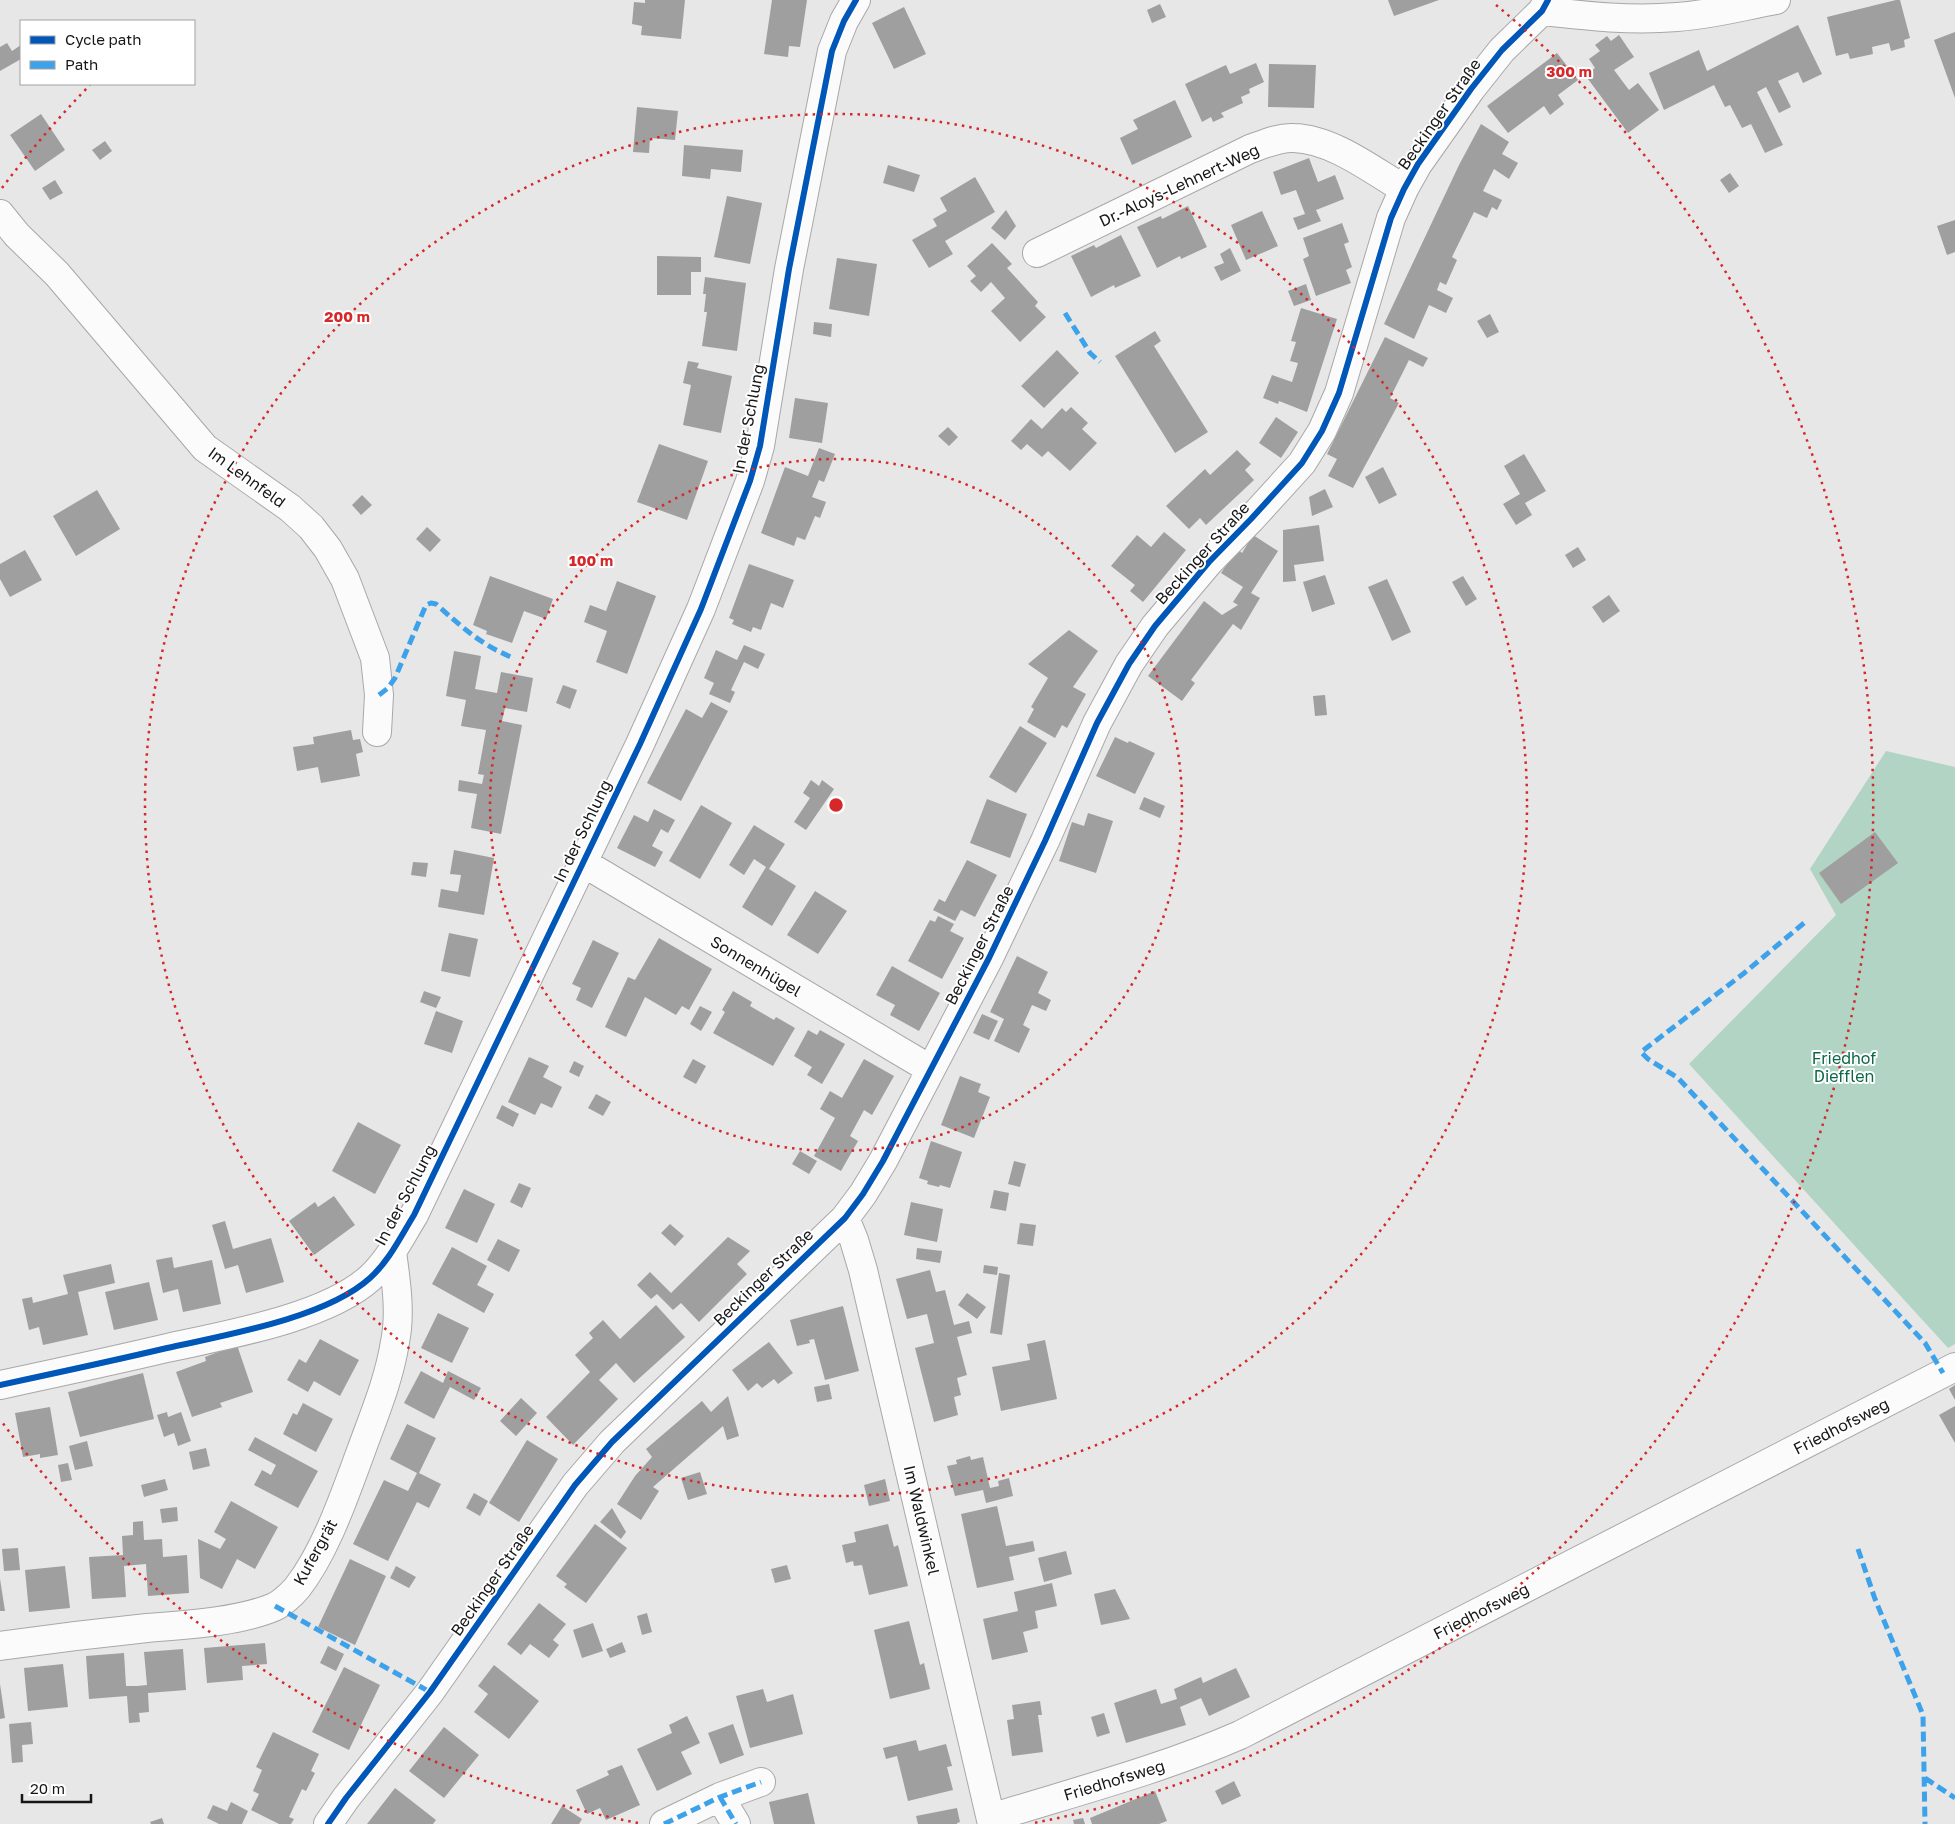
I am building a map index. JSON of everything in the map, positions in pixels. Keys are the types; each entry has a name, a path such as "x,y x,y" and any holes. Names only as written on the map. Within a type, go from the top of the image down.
{"street":[{"name":"In der Schlung","path":"0,1386 215,1338 295,1316 345,1295 371,1278 392,1252 418,1206 640,744 697,618 733,529 760,446 789,269 832,50 844,21 856,0"},
{"name":"Beckinger Straße","path":"328,1824 346,1798 430,1692 575,1485 612,1442 845,1218 863,1194 989,958 1045,841 1097,723 1129,664 1155,626 1209,562 1302,463 1322,431 1339,393 1391,218 1418,164 1471,89 1502,50 1545,5 1606,18 1639,19 1679,17 1776,0"},
{"name":"Dr.-Aloys-Lehnert-Weg","path":"1036,253 1250,149 1277,140 1293,138 1317,141 1338,150 1404,189"},
{"name":"Im Lehnfeld","path":"0,214 17,235 57,274 205,448 290,508 312,527 328,549 345,579 375,658 379,695 377,732"},
{"name":"Sonnenhügel","path":"582,862 930,1069"},
{"name":"Im Waldwinkel","path":"845,1218 863,1270 992,1821"},
{"name":"Kufergrät","path":"0,1646 79,1635 203,1623 246,1615 275,1606 296,1589 317,1555 341,1505 385,1384 396,1341 396,1280 392,1252"},
{"name":"Friedhofsweg","path":"992,1821 1203,1751 1240,1735 1955,1367"},
{"path":"664,1824 720,1797 761,1782"},
{"path":"720,1797 736,1824"}],"green space":[{"name":"Friedhof Diefflen","path":"1886,751 1955,767 1955,1344 1948,1348 1689,1064 1836,915 1810,869"}],"building":[{"path":"645,0 685,0 681,39 641,35 642,26 632,24 634,2 645,3"},
{"path":"772,0 807,0 800,47 789,46 788,57 764,54"},
{"path":"1388,0 1439,0 1394,16"},
{"path":"1900,0 1910,38 1904,40 1905,47 1891,51 1889,43 1872,47 1873,54 1850,59 1848,53 1836,56 1827,17"},
{"path":"1160,4 1166,17 1152,23 1147,10"},
{"path":"904,7 926,54 894,69 872,23"},
{"path":"1798,25 1822,74 1803,83 1798,72 1778,81 1791,107 1779,113 1766,87 1757,92 1783,145 1765,153 1751,124 1742,128 1730,105 1725,107 1714,85 1664,110 1649,73 1699,50 1707,71"},
{"path":"1955,32 1955,98 1934,40"},
{"path":"1619,35 1634,57 1614,70 1629,90 1638,83 1659,110 1628,133 1585,75 1595,68 1589,59 1600,51 1595,45 1607,36 1611,41"},
{"path":"7,43 12,51 20,46 20,60 0,71 0,47"},
{"path":"1557,53 1578,80 1558,95 1564,104 1550,115 1544,106 1508,133 1487,106"},
{"path":"1256,63 1264,82 1249,89 1250,93 1241,97 1243,103 1221,113 1224,117 1213,122 1211,117 1202,122 1185,84 1226,65 1230,74"},
{"path":"1269,64 1316,65 1314,108 1268,107"},
{"path":"1175,100 1192,137 1132,165 1120,138 1138,129 1133,120"},
{"path":"637,107 678,111 675,140 650,138 649,153 633,152"},
{"path":"41,114 65,150 35,171 10,135"},
{"path":"1481,124 1509,142 1502,154 1518,163 1509,179 1494,169 1483,191 1502,200 1497,210 1492,207 1487,218 1474,212 1452,257 1457,260 1446,285 1440,282 1437,290 1453,298 1446,313 1429,305 1414,339 1384,324 1459,165"},
{"path":"105,141 112,151 100,160 92,150"},
{"path":"684,145 743,150 741,172 711,169 710,179 682,176"},
{"path":"1309,158 1318,182 1335,175 1344,199 1316,210 1321,221 1298,230 1293,218 1305,214 1296,190 1281,195 1273,172"},
{"path":"888,165 920,175 914,192 883,183"},
{"path":"1730,173 1739,186 1729,193 1720,180"},
{"path":"975,177 995,212 945,241 953,254 929,268 912,240 937,226 933,219 947,211 940,198"},
{"path":"55,180 63,193 50,200 42,188"},
{"path":"727,196 762,203 750,264 714,257"},
{"path":"1188,206 1207,247 1181,259 1180,256 1157,268 1137,227 1161,216 1162,219"},
{"path":"1006,210 1016,226 1005,240 991,228"},
{"path":"1262,211 1278,246 1246,260 1231,225"},
{"path":"1955,220 1955,252 1947,255 1937,226"},
{"path":"1342,223 1349,242 1344,244 1352,267 1346,270 1351,283 1316,296 1303,259 1309,256 1303,238"},
{"path":"1121,235 1141,276 1115,288 1114,285 1091,297 1071,256 1094,245 1096,248"},
{"path":"992,243 1012,264 1007,268 1038,302 1035,306 1046,317 1020,342 991,311 1005,298 991,282 981,292 970,281 976,276 967,266"},
{"path":"1230,248 1241,271 1221,281 1214,267 1224,263 1220,254"},
{"path":"657,256 701,257 701,272 691,272 691,295 657,295"},
{"path":"837,258 877,264 869,316 829,309"},
{"path":"705,277 746,283 737,351 702,346 707,312 704,312 706,294 703,294"},
{"path":"1306,284 1311,300 1294,306 1288,291"},
{"path":"1301,308 1337,319 1307,412 1279,401 1278,404 1263,398 1272,375 1292,382 1298,363 1290,361 1296,342 1291,341"},
{"path":"1490,314 1499,332 1487,338 1477,321"},
{"path":"814,322 832,324 831,337 813,334"},
{"path":"1155,331 1161,341 1154,346 1208,432 1175,453 1115,356"},
{"path":"1385,337 1428,358 1423,367 1409,360 1390,398 1399,403 1353,488 1328,476 1337,459 1327,454"},
{"path":"1057,350 1079,373 1044,408 1021,386"},
{"path":"688,361 699,363 697,368 732,376 721,433 683,425 691,385 683,383"},
{"path":"795,398 828,403 822,443 789,438"},
{"path":"1071,407 1088,423 1082,429 1097,443 1070,471 1048,451 1042,457 1027,444 1021,450 1011,441 1031,419 1042,429 1062,408 1066,412"},
{"path":"1276,417 1298,432 1281,458 1259,443"},
{"path":"948,427 958,437 949,446 938,436"},
{"path":"659,444 708,461 687,520 637,502"},
{"path":"819,448 835,454 824,482 819,480 812,497 826,502 820,518 815,516 805,540 797,537 794,546 761,533 785,467 808,476"},
{"path":"1237,450 1251,464 1245,470 1254,480 1206,525 1200,518 1189,529 1166,506 1205,469 1210,475"},
{"path":"1524,454 1546,491 1525,503 1532,515 1516,525 1503,504 1520,494 1504,466"},
{"path":"1383,467 1397,495 1379,504 1365,477"},
{"path":"1325,489 1333,507 1312,516 1309,497"},
{"path":"97,490 120,529 76,556 53,516"},
{"path":"362,495 372,505 361,515 352,505"},
{"path":"1319,525 1324,561 1294,565 1296,581 1283,582 1283,530"},
{"path":"427,527 441,540 430,552 416,539"},
{"path":"1164,532 1186,550 1143,602 1130,591 1135,585 1111,566 1137,535 1151,547"},
{"path":"1253,535 1278,551 1251,593 1260,598 1241,630 1233,624 1191,680 1195,683 1182,701 1148,676 1204,601 1222,615 1238,605 1233,602 1243,587 1221,573 1237,549 1242,553"},
{"path":"1578,547 1586,560 1573,568 1565,555"},
{"path":"25,550 42,580 10,597 0,579 0,564"},
{"path":"749,564 794,580 783,608 771,603 761,630 753,627 751,632 732,624 734,620 729,618"},
{"path":"1325,575 1335,604 1312,612 1303,582"},
{"path":"490,576 553,599 546,619 524,611 512,643 486,634 487,631 473,625"},
{"path":"1463,576 1477,599 1466,606 1452,582"},
{"path":"1387,579 1411,632 1392,641 1368,587"},
{"path":"617,581 656,596 627,674 596,662 607,631 584,622 590,605 606,611"},
{"path":"1609,595 1620,611 1603,623 1592,607"},
{"path":"1069,630 1098,651 1073,687 1086,694 1067,728 1062,725 1055,738 1027,722 1034,709 1031,707 1048,678 1028,664"},
{"path":"744,645 765,654 758,669 744,662 731,690 735,692 730,703 709,694 714,683 704,678 716,650 737,660"},
{"path":"454,651 481,656 475,689 497,693 501,672 533,678 527,712 505,708 502,721 522,725 501,834 471,828 477,794 458,791 459,780 482,784 484,775 478,774 486,730 461,726 466,700 446,696"},
{"path":"563,685 577,690 570,709 556,703"},
{"path":"1325,695 1327,715 1315,716 1313,696"},
{"path":"711,702 728,711 681,801 647,783 686,709 702,718"},
{"path":"1020,726 1047,743 1016,793 989,777"},
{"path":"351,730 353,740 360,739 363,752 356,754 360,776 321,783 318,767 297,771 293,747 314,744 313,737"},
{"path":"1115,737 1155,753 1135,794 1096,776"},
{"path":"811,780 819,786 822,780 834,789 806,830 794,822 810,798 803,793"},
{"path":"1144,797 1165,806 1160,818 1139,809"},
{"path":"987,799 1027,814 1010,858 970,843"},
{"path":"701,805 732,823 700,879 669,861"},
{"path":"654,809 675,820 668,833 661,829 652,846 663,852 655,867 617,848 634,815 648,822"},
{"path":"1088,813 1113,821 1096,873 1059,861 1072,822 1084,826"},
{"path":"754,825 785,844 769,869 796,886 772,926 742,907 766,867 754,859 744,875 729,865"},
{"path":"1875,832 1898,863 1841,904 1819,873"},
{"path":"454,850 494,858 484,915 438,907 441,889 458,892 461,875 450,874"},
{"path":"967,860 997,875 975,917 961,910 955,921 933,910 939,899 945,902"},
{"path":"413,862 428,863 426,877 411,875"},
{"path":"815,891 847,911 818,954 787,935"},
{"path":"938,916 954,924 950,931 964,938 942,979 908,961 930,920 935,922"},
{"path":"449,933 478,939 470,977 441,971"},
{"path":"659,938 712,969 689,1010 682,1006 676,1015 645,997 626,1037 605,1027 628,977 635,980"},
{"path":"593,940 619,953 592,1008 576,1000 581,988 572,984"},
{"path":"1017,956 1048,972 1038,993 1051,1000 1046,1011 1032,1005 1023,1025 1030,1029 1019,1053 994,1041 1004,1019 990,1012"},
{"path":"892,966 940,993 919,1031 890,1015 895,1005 876,995"},
{"path":"424,991 441,997 436,1008 420,1002"},
{"path":"733,991 752,1002 750,1006 774,1020 776,1017 795,1028 773,1066 713,1033 725,1012 722,1010"},
{"path":"700,1006 712,1012 701,1031 690,1024"},
{"path":"436,1011 463,1021 452,1053 424,1044"},
{"path":"982,1014 998,1021 989,1040 973,1033"},
{"path":"808,1030 817,1035 820,1030 845,1044 822,1084 807,1075 812,1067 794,1056"},
{"path":"529,1057 549,1066 543,1077 562,1087 552,1108 541,1103 535,1115 508,1102"},
{"path":"693,1059 706,1066 696,1084 683,1077"},
{"path":"864,1059 894,1076 872,1115 864,1110 850,1136 858,1141 841,1171 814,1156 835,1118 820,1109 830,1091 842,1098"},
{"path":"574,1061 584,1066 579,1077 569,1072"},
{"path":"960,1076 981,1084 978,1092 990,1097 974,1138 941,1125"},
{"path":"596,1094 611,1102 603,1116 588,1108"},
{"path":"502,1105 519,1114 513,1127 496,1118"},
{"path":"358,1122 401,1145 375,1194 332,1171"},
{"path":"931,1141 962,1152 950,1188 927,1184 928,1181 919,1178"},
{"path":"800,1151 817,1161 809,1174 792,1164"},
{"path":"1014,1161 1026,1164 1020,1187 1008,1184"},
{"path":"519,1183 531,1188 522,1208 510,1202"},
{"path":"464,1189 495,1204 477,1243 445,1228"},
{"path":"994,1190 1009,1193 1006,1211 990,1208"},
{"path":"334,1196 355,1225 314,1255 289,1221 315,1202 318,1207"},
{"path":"911,1202 943,1209 937,1242 904,1235"},
{"path":"225,1221 233,1249 271,1238 284,1282 246,1293 238,1265 225,1269 212,1225"},
{"path":"1020,1223 1036,1225 1033,1246 1017,1244"},
{"path":"670,1224 684,1236 675,1246 661,1233"},
{"path":"728,1237 750,1251 737,1264 747,1274 699,1322 681,1303 673,1310 657,1294 651,1299 637,1285 650,1272 671,1293"},
{"path":"498,1239 520,1250 509,1272 487,1260"},
{"path":"452,1247 487,1266 477,1285 494,1294 484,1313 432,1284"},
{"path":"917,1248 942,1251 940,1263 916,1259"},
{"path":"172,1257 174,1268 212,1260 221,1304 183,1312 178,1289 163,1293 156,1260"},
{"path":"111,1264 115,1283 78,1292 88,1335 43,1345 39,1327 29,1330 22,1299 32,1297 33,1303 68,1294 63,1275"},
{"path":"984,1265 998,1267 997,1275 983,1273"},
{"path":"930,1270 936,1292 945,1290 954,1325 969,1321 972,1333 957,1337 967,1375 957,1378 961,1395 954,1397 958,1415 934,1422 915,1348 934,1343 927,1314 907,1319 896,1279"},
{"path":"999,1273 1010,1275 1002,1335 990,1333"},
{"path":"149,1282 158,1320 114,1330 105,1292"},
{"path":"967,1293 986,1307 977,1319 958,1305"},
{"path":"656,1305 685,1337 634,1383 616,1363 599,1380 618,1399 573,1445 546,1417 590,1372 575,1355 593,1338 589,1333 603,1320 620,1339"},
{"path":"843,1306 859,1371 825,1380 814,1339 809,1340 810,1343 797,1346 790,1320"},
{"path":"438,1313 469,1328 452,1363 421,1348"},
{"path":"320,1339 359,1360 340,1396 314,1381 308,1392 287,1380 299,1359 306,1363"},
{"path":"1045,1340 1057,1399 1001,1411 992,1367 1030,1360 1027,1344"},
{"path":"769,1342 793,1373 778,1384 774,1379 762,1388 757,1383 748,1391 732,1370"},
{"path":"237,1345 253,1392 220,1403 222,1407 192,1417 176,1372 206,1361 205,1357"},
{"path":"421,1371 443,1383 448,1371 481,1388 474,1400 450,1387 434,1419 404,1403"},
{"path":"143,1373 154,1419 80,1437 68,1392"},
{"path":"829,1384 832,1399 817,1402 814,1387"},
{"path":"1955,1385 1955,1400 1949,1389"},
{"path":"728,1396 739,1436 727,1440 723,1426 653,1487 659,1491 641,1520 617,1504 635,1476 652,1457 646,1449 702,1401 711,1412"},
{"path":"521,1398 537,1413 516,1436 500,1421"},
{"path":"303,1403 333,1419 316,1452 283,1434 293,1413 297,1415"},
{"path":"1955,1406 1955,1443 1939,1415"},
{"path":"50,1407 58,1455 40,1458 40,1454 23,1457 15,1413"},
{"path":"167,1412 168,1417 181,1412 191,1441 178,1446 174,1433 164,1437 157,1415"},
{"path":"407,1424 436,1438 419,1473 441,1484 429,1508 417,1502 388,1561 353,1544 384,1480 408,1491 417,1473 390,1459"},
{"path":"255,1437 318,1471 298,1508 254,1485 262,1470 271,1475 276,1465 248,1450"},
{"path":"527,1440 558,1459 519,1522 489,1503"},
{"path":"87,1441 93,1466 75,1470 69,1446"},
{"path":"206,1448 210,1466 193,1470 189,1452"},
{"path":"970,1456 971,1460 983,1457 990,1488 999,1486 998,1481 1009,1478 1013,1496 986,1503 983,1490 955,1496 947,1466 957,1464 956,1460"},
{"path":"68,1463 72,1480 61,1482 58,1465"},
{"path":"700,1472 707,1494 688,1500 681,1478"},
{"path":"165,1479 168,1490 144,1497 141,1485"},
{"path":"885,1479 890,1501 869,1506 864,1485"},
{"path":"474,1493 488,1501 480,1516 466,1508"},
{"path":"231,1501 278,1527 255,1569 237,1559 222,1589 200,1578 198,1539 220,1549 226,1539 214,1532"},
{"path":"997,1506 1006,1546 1033,1541 1035,1551 1009,1557 1014,1580 977,1588 961,1514"},
{"path":"177,1507 178,1521 162,1523 160,1509"},
{"path":"612,1508 626,1532 621,1539 600,1522"},
{"path":"143,1521 144,1540 162,1539 163,1557 187,1555 189,1593 148,1596 146,1564 124,1566 126,1597 92,1599 89,1557 123,1555 122,1536 133,1535 133,1522"},
{"path":"595,1524 627,1548 586,1603 564,1587 567,1584 556,1576"},
{"path":"888,1524 894,1547 898,1545 908,1586 869,1595 862,1565 854,1566 853,1561 846,1563 842,1545 856,1542 854,1532"},
{"path":"18,1548 20,1570 4,1571 2,1549"},
{"path":"1066,1551 1072,1574 1044,1582 1038,1558"},
{"path":"350,1559 386,1576 355,1645 318,1627"},
{"path":"787,1565 791,1579 775,1583 771,1569"},
{"path":"65,1566 70,1608 29,1612 25,1570"},
{"path":"396,1566 416,1577 409,1588 390,1578"},
{"path":"0,1579 5,1611 0,1611"},
{"path":"1052,1583 1057,1606 1035,1611 1038,1628 1023,1632 1028,1652 992,1660 983,1619 1018,1611 1014,1592"},
{"path":"1115,1589 1130,1619 1101,1625 1094,1594"},
{"path":"539,1603 566,1624 553,1640 559,1645 549,1658 530,1644 521,1655 507,1644"},
{"path":"647,1613 652,1632 642,1635 637,1616"},
{"path":"909,1621 920,1665 924,1663 930,1689 890,1699 874,1630"},
{"path":"593,1623 603,1651 582,1658 573,1630"},
{"path":"622,1642 626,1652 610,1658 606,1649"},
{"path":"265,1643 267,1664 242,1666 243,1680 207,1683 204,1648"},
{"path":"328,1646 344,1654 336,1671 320,1663"},
{"path":"183,1649 186,1690 148,1693 149,1712 139,1713 140,1722 129,1723 127,1696 89,1699 86,1656 124,1653 126,1686 137,1686 147,1685 144,1652"},
{"path":"63,1664 68,1707 28,1711 24,1668"},
{"path":"494,1665 539,1701 509,1739 474,1712 488,1694 478,1686"},
{"path":"344,1667 380,1685 349,1750 312,1732"},
{"path":"1236,1668 1250,1697 1209,1716 1201,1698 1180,1707 1186,1725 1126,1743 1114,1703 1156,1689 1161,1704 1177,1699 1174,1689 1201,1677 1203,1683"},
{"path":"0,1684 5,1718 0,1719"},
{"path":"763,1689 767,1702 793,1694 803,1734 750,1748 736,1696"},
{"path":"1040,1701 1042,1715 1038,1715 1043,1752 1012,1756 1007,1720 1014,1719 1012,1705"},
{"path":"1104,1713 1110,1733 1097,1737 1091,1717"},
{"path":"687,1716 700,1743 681,1752 692,1774 657,1791 637,1749 672,1733 669,1725"},
{"path":"31,1722 33,1744 22,1745 23,1762 12,1763 9,1724"},
{"path":"733,1724 744,1755 720,1764 708,1733"},
{"path":"444,1727 479,1755 444,1798 409,1771"},
{"path":"273,1732 319,1754 311,1771 315,1773 306,1791 302,1789 289,1817 294,1819 291,1824 279,1824 251,1810 259,1794 253,1791 262,1770 256,1767"},
{"path":"916,1740 919,1751 946,1744 952,1766 947,1767 953,1790 908,1801 897,1756 886,1759 883,1748"},
{"path":"622,1765 640,1805 606,1820 600,1808 587,1814 576,1790 609,1775 607,1771"},
{"path":"1234,1781 1241,1796 1222,1805 1215,1791"},
{"path":"395,1788 436,1820 433,1824 367,1824"},
{"path":"1155,1791 1167,1821 1159,1824 1092,1824 1090,1818"},
{"path":"808,1793 815,1824 774,1824 769,1802"},
{"path":"231,1802 248,1811 242,1824 219,1824 207,1818 213,1805 227,1811"},
{"path":"562,1806 582,1819 579,1824 551,1824"},
{"path":"957,1808 960,1822 957,1824 918,1824 916,1816"},
{"path":"162,1818 164,1824 151,1824 150,1822"},
{"path":"1083,1818 1085,1824 1074,1824 1073,1820"}],"marked path":[{"path":"1065,313 1090,353 1100,362"},
{"path":"379,695 388,688 395,678 426,605 431,603 436,604 481,641 513,658"},
{"path":"1804,923 1743,974 1641,1052 1648,1059 1678,1078 1925,1343 1943,1373"},
{"path":"1858,1549 1875,1599 1923,1715 1925,1824"},
{"path":"275,1606 430,1692"},
{"path":"1925,1778 1955,1798"},
{"path":"664,1824 720,1797 761,1782"},
{"path":"720,1797 736,1824"}],"cycle path":[{"path":"0,1385 246,1331 302,1314 328,1304 351,1292 377,1271 394,1248 414,1215 640,744 701,609 750,481 760,446 789,269 832,51 844,21 856,0"},
{"path":"328,1824 346,1798 430,1692 575,1485 612,1442 845,1218 863,1194 883,1161 989,958 1045,841 1097,723 1129,664 1155,626 1209,562 1302,463 1322,431 1339,393 1391,218 1404,189 1418,164 1471,89 1502,50 1542,11 1548,0"}]}
